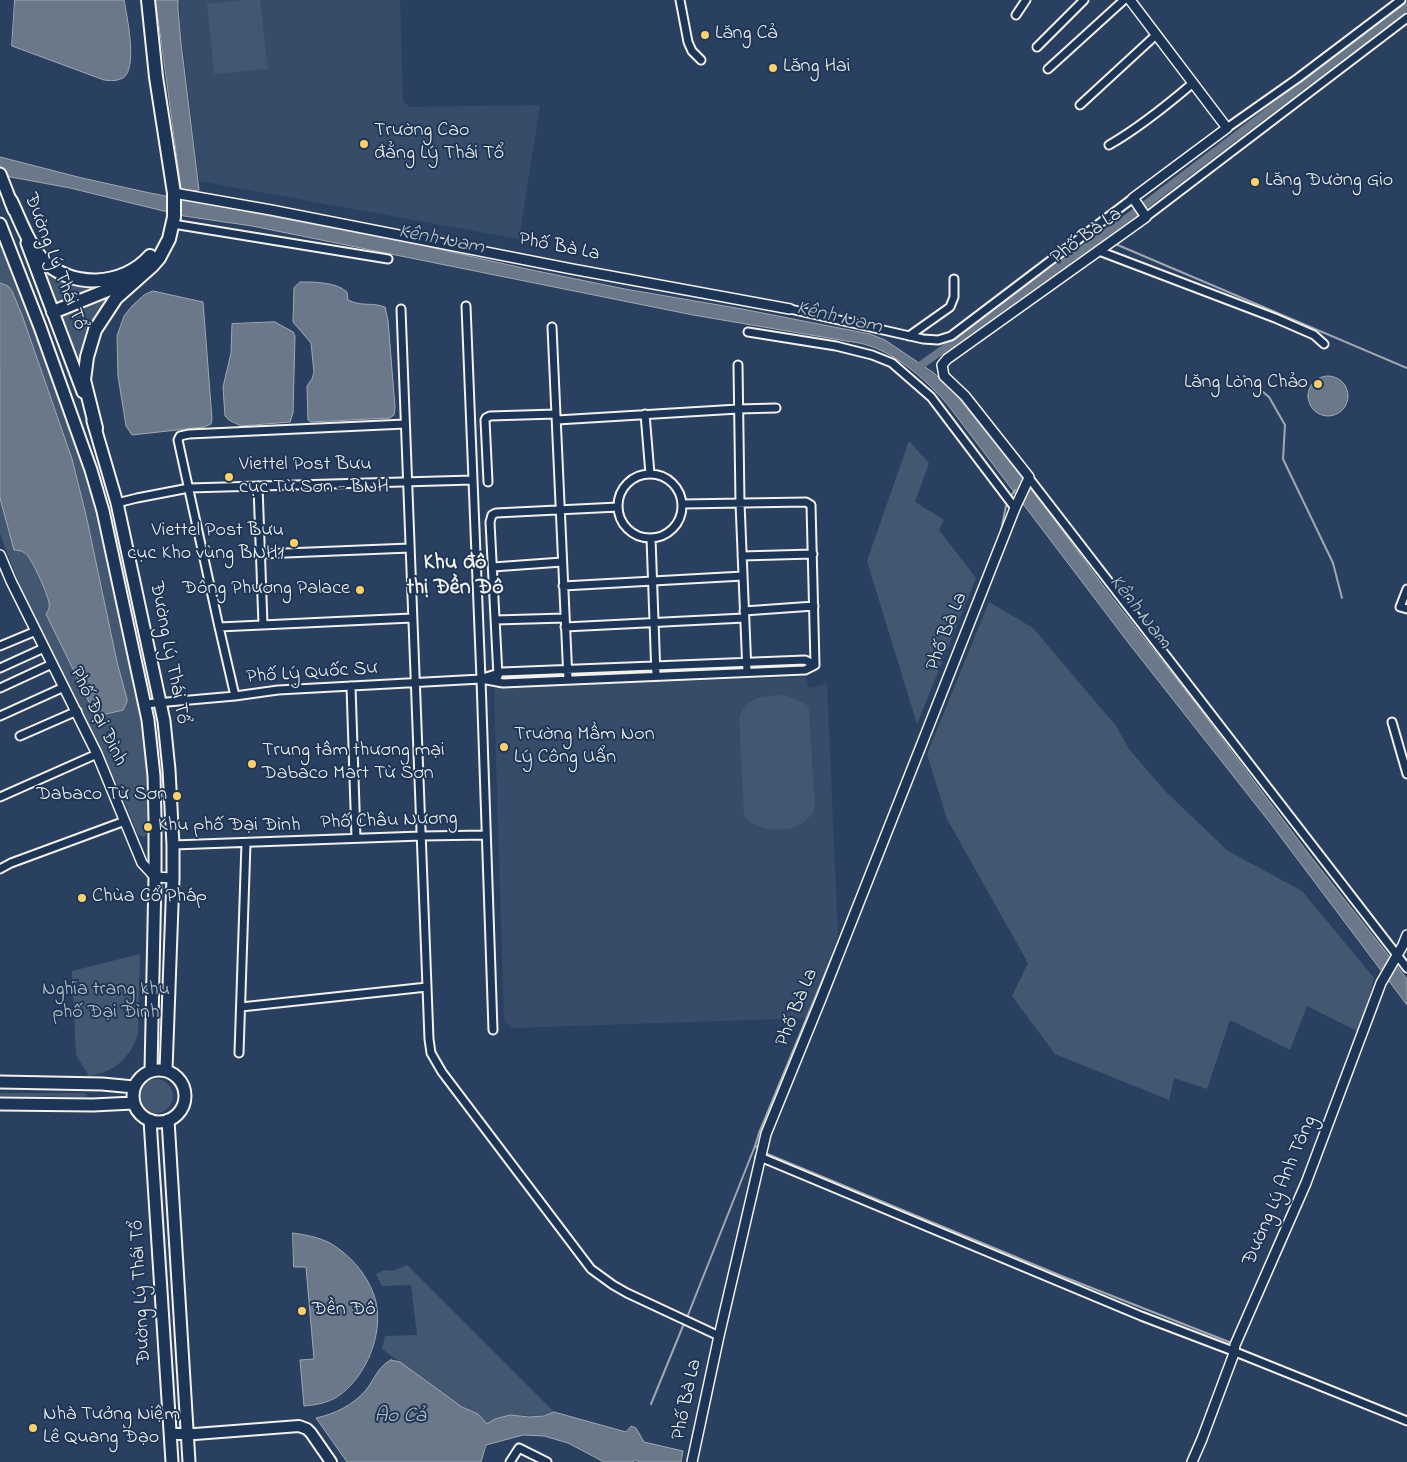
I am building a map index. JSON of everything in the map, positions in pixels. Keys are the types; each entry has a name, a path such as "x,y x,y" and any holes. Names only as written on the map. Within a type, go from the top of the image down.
{"highway":[{"path":"139,0 170,190"},
{"path":"96,428 84,380 89,348 95,330 116,298 159,258 169,239 170,190 148,0"},
{"path":"11,201 33,247 44,260 66,276 86,280 107,280 119,276 146,261 158,246 170,222"},
{"path":"53,312 137,278"}],"main road":[{"name":"Đường Lý Thái Tổ","path":"1,178 96,428 118,502 161,702 169,770 173,845 166,1070"},
{"name":"Đường Lý Thái Tổ","path":"0,224 40,327 91,470 102,511 148,720 154,776 155,877 150,1071"},
{"path":"166,1070 180,1080 185,1095 183,1106 177,1115 168,1120 159,1122 150,1120 141,1115 134,1103 132,1093 134,1086 140,1078 150,1071 166,1070"},
{"path":"0,1082 134,1086"},
{"path":"0,1104 93,1105 134,1103"},
{"name":"Đường Lý Thái Tổ","path":"150,1120 172,1462"},
{"name":"Đường Lý Thái Tổ","path":"168,1120 189,1462"},
{"path":"170,1434 188,1435 299,1426 311,1433 331,1462"}],"street":[{"path":"680,0 688,42 692,51 700,60"},
{"path":"1016,15 1026,0"},
{"path":"1036,47 1084,0"},
{"path":"1048,69 1124,0"},
{"path":"1130,0 1227,128 1298,78 1401,0"},
{"path":"1146,217 1407,18"},
{"path":"1080,105 1156,35"},
{"path":"1108,146 1150,118 1193,83"},
{"name":"Phố Bà La","path":"692,1462 766,1134 1029,477 965,396 944,376 942,365 947,359 1146,217 1133,198 1227,128"},
{"name":"Phố Bà La","path":"170,190 790,310"},
{"path":"790,310 922,339 938,340 951,336 1133,198"},
{"path":"170,222 388,259"},
{"path":"1102,249 1275,318 1314,335 1324,344"},
{"path":"909,336 950,307 954,297 954,279"},
{"path":"466,306 493,1030"},
{"path":"401,309 431,1053 442,1072 591,1269 620,1289 719,1336"},
{"path":"552,328 568,680"},
{"path":"748,332 836,346 872,355 892,363 931,397 1015,508"},
{"path":"738,365 740,502 746,672"},
{"path":"488,482 485,420 490,416 557,417 738,408 776,408"},
{"path":"645,414 650,474"},
{"path":"235,696 178,440 180,436 189,434 405,424"},
{"path":"650,474 663,477 671,482 677,488 682,504 678,523 672,530 664,535 651,538 637,536 623,524 619,516 619,498 622,489 636,477 650,474"},
{"path":"1029,477 1407,968"},
{"path":"118,502 189,488 473,480"},
{"path":"258,486 263,625"},
{"path":"682,504 806,502 811,505 815,665"},
{"path":"498,682 490,522 492,516 496,513 618,507"},
{"path":"651,538 656,676"},
{"path":"261,554 410,548"},
{"path":"742,556 812,554"},
{"name":"Phố Đại Đình","path":"0,555 97,754 142,863 155,877"},
{"path":"492,567 562,562"},
{"path":"563,586 743,576"},
{"path":"1407,589 1400,606 1407,609"},
{"path":"565,627 654,623 814,606"},
{"path":"219,628 412,618"},
{"path":"495,620 565,618"},
{"path":"0,646 36,630"},
{"path":"0,668 44,648"},
{"path":"481,679 502,672 568,669 805,660 815,665"},
{"path":"0,688 52,664"},
{"path":"481,679 498,682 568,680 805,670 815,665"},
{"name":"Phố Lý Quốc Sư","path":"145,704 278,690 481,679"},
{"path":"351,686 356,838"},
{"path":"0,716 64,687"},
{"path":"20,736 76,711"},
{"path":"1392,722 1407,774"},
{"path":"0,797 97,754"},
{"path":"0,869 11,863 125,821"},
{"name":"Phố Châu Nương","path":"173,845 486,835"},
{"path":"239,1053 246,843"},
{"path":"155,877 173,878"},
{"name":"Đường Lý Anh Tông","path":"1192,1462 1233,1356 1233,1351 1306,1183 1381,983 1407,935"},
{"path":"241,1007 427,987"},
{"path":"760,1158 1141,1316 1407,1421"},
{"path":"510,1462 519,1448 547,1462"}],"shaded area":[{"name":"Trường Cao đẳng Lý Thái Tổ","path":"180,0 400,0 403,101 409,107 540,105 519,239 199,181 180,22"},
{"path":"806,677 809,688 827,684 838,936 807,1018 512,1028 504,1020 494,689 503,687"}],"green space":[{"path":"260,0 268,69 214,74 207,4"},
{"path":"0,240 32,320 87,471 99,516 141,719 147,765 150,819 150,827 147,835 144,837 137,833 120,790 33,620 0,534"},
{"path":"37,259 44,266 117,283 57,304 54,303"},
{"path":"115,292 81,376 58,315"},
{"path":"909,441 929,463 915,502 944,520 939,530 976,578 917,724 867,561"},
{"path":"989,602 1033,628 1116,726 1129,749 1165,791 1228,851 1302,891 1374,978 1359,1032 1307,1006 1290,1050 1230,1020 1207,1089 1174,1078 1169,1100 1055,1054 1012,996 1028,963 947,819 927,754"},
{"path":"783,695 801,701 809,708 815,808 802,823 782,830 761,827 751,823 744,816 739,717 742,710 757,698"},
{"name":"Nghĩa trang khu phố Đại Đình","path":"140,954 138,1033 135,1042 120,1062 106,1071 89,1076 76,1055 72,971"},
{"path":"156,1079 168,1084 173,1096 168,1108 156,1113 144,1108 139,1096 144,1084"},
{"path":"0,1093 84,1093 87,1095 86,1097 0,1096"},
{"path":"407,1265 554,1412 536,1416 504,1416 487,1424 478,1414 462,1407 382,1349 385,1336 417,1335 411,1285 382,1286 376,1274 385,1270 393,1271"}],"water":[{"path":"15,0 124,0 131,54 127,73 118,80 104,80 12,46"},
{"path":"156,0 178,0 181,43 199,190 182,192"},
{"name":"Kênh Nam","path":"0,157 150,193 425,246 625,289 870,334 885,340 934,373 956,395 1048,511 1110,595 1407,979 1407,1005 1271,824 1127,641 948,405 932,387 892,356 881,350 858,343 693,315 252,226 184,216 70,188 0,175"},
{"path":"300,282 331,284 347,292 348,300 385,307 388,320 395,407 394,415 390,418 311,422 308,420 307,386 314,372 311,343 293,322 294,288"},
{"path":"0,283 8,286 12,291 22,315 72,459 127,699 123,710 98,716 91,706 46,614 49,603 43,585 28,556 25,553 14,550 0,498"},
{"path":"153,291 203,302 212,419 211,424 204,427 132,435 126,426 118,376 117,336 124,316 132,306 144,295"},
{"path":"275,322 293,332 295,336 293,413 290,422 241,426 225,416 223,387 231,353 232,324"},
{"path":"1332,376 1339,379 1345,385 1348,396 1347,404 1339,413 1332,416 1324,416 1317,413 1309,404 1308,392 1311,385 1320,377"},
{"name":"Ao Cả","path":"293,1233 312,1236 330,1243 356,1265 371,1287 377,1309 378,1323 371,1352 357,1378 337,1397 321,1403 304,1406 300,1360 314,1359 306,1267 294,1267"},
{"name":"Ao Cả","path":"391,1360 400,1362 462,1407 478,1414 487,1424 495,1419 510,1415 544,1416 554,1412 626,1432 631,1426 636,1428 644,1442 683,1451 681,1462 640,1462 635,1460 633,1462 604,1462 568,1443 544,1436 523,1435 486,1445 481,1462 347,1462 316,1418 337,1411 355,1400 366,1390 383,1365"}],"waterway":[{"path":"917,368 1137,211 1407,6"},
{"path":"1099,238 1106,241"},
{"path":"1113,243 1407,368"},
{"path":"1244,376 1269,397 1285,425 1283,459 1333,563 1342,598"},
{"path":"1011,496 1015,490"},
{"path":"1001,531 1006,506"},
{"path":"760,1148 755,1146 759,1133 859,892"},
{"path":"688,1315 755,1146"},
{"path":"765,1153 1064,1277 1229,1342"},
{"path":"651,1404 683,1326"}],"place":[{"name":"Lăng Cả","path":"705,35"},
{"name":"Lăng Hai","path":"773,68"},
{"name":"Trường Cao đẳng Lý Thái Tổ","path":"364,144"},
{"name":"Lăng Đường Gio","path":"1255,182"},
{"name":"Lăng Lòng Chảo","path":"1318,384"},
{"name":"Viettel Post Bưu cục Từ Sơn - BNH","path":"229,477"},
{"name":"Viettel Post Bưu cục Kho vùng BNH1","path":"294,543"},
{"name":"Đông Phương Palace","path":"360,590"},
{"name":"Trường Mầm Non Lý Công Uẩn","path":"504,747"},
{"name":"Trung tâm thương mại Dabaco Mart Từ Sơn","path":"252,764"},
{"name":"Dabaco Từ Sơn","path":"177,796"},
{"name":"Khu phố Đại Đình","path":"148,827"},
{"name":"Chùa Cổ Pháp","path":"82,898"},
{"name":"Đền Đô","path":"302,1311"},
{"name":"Nhà Tưởng Niệm Lê Quang Đạo","path":"33,1428"}],"district":[{"name":"Khu đô thị Đền Đô","path":"455,576"}]}
